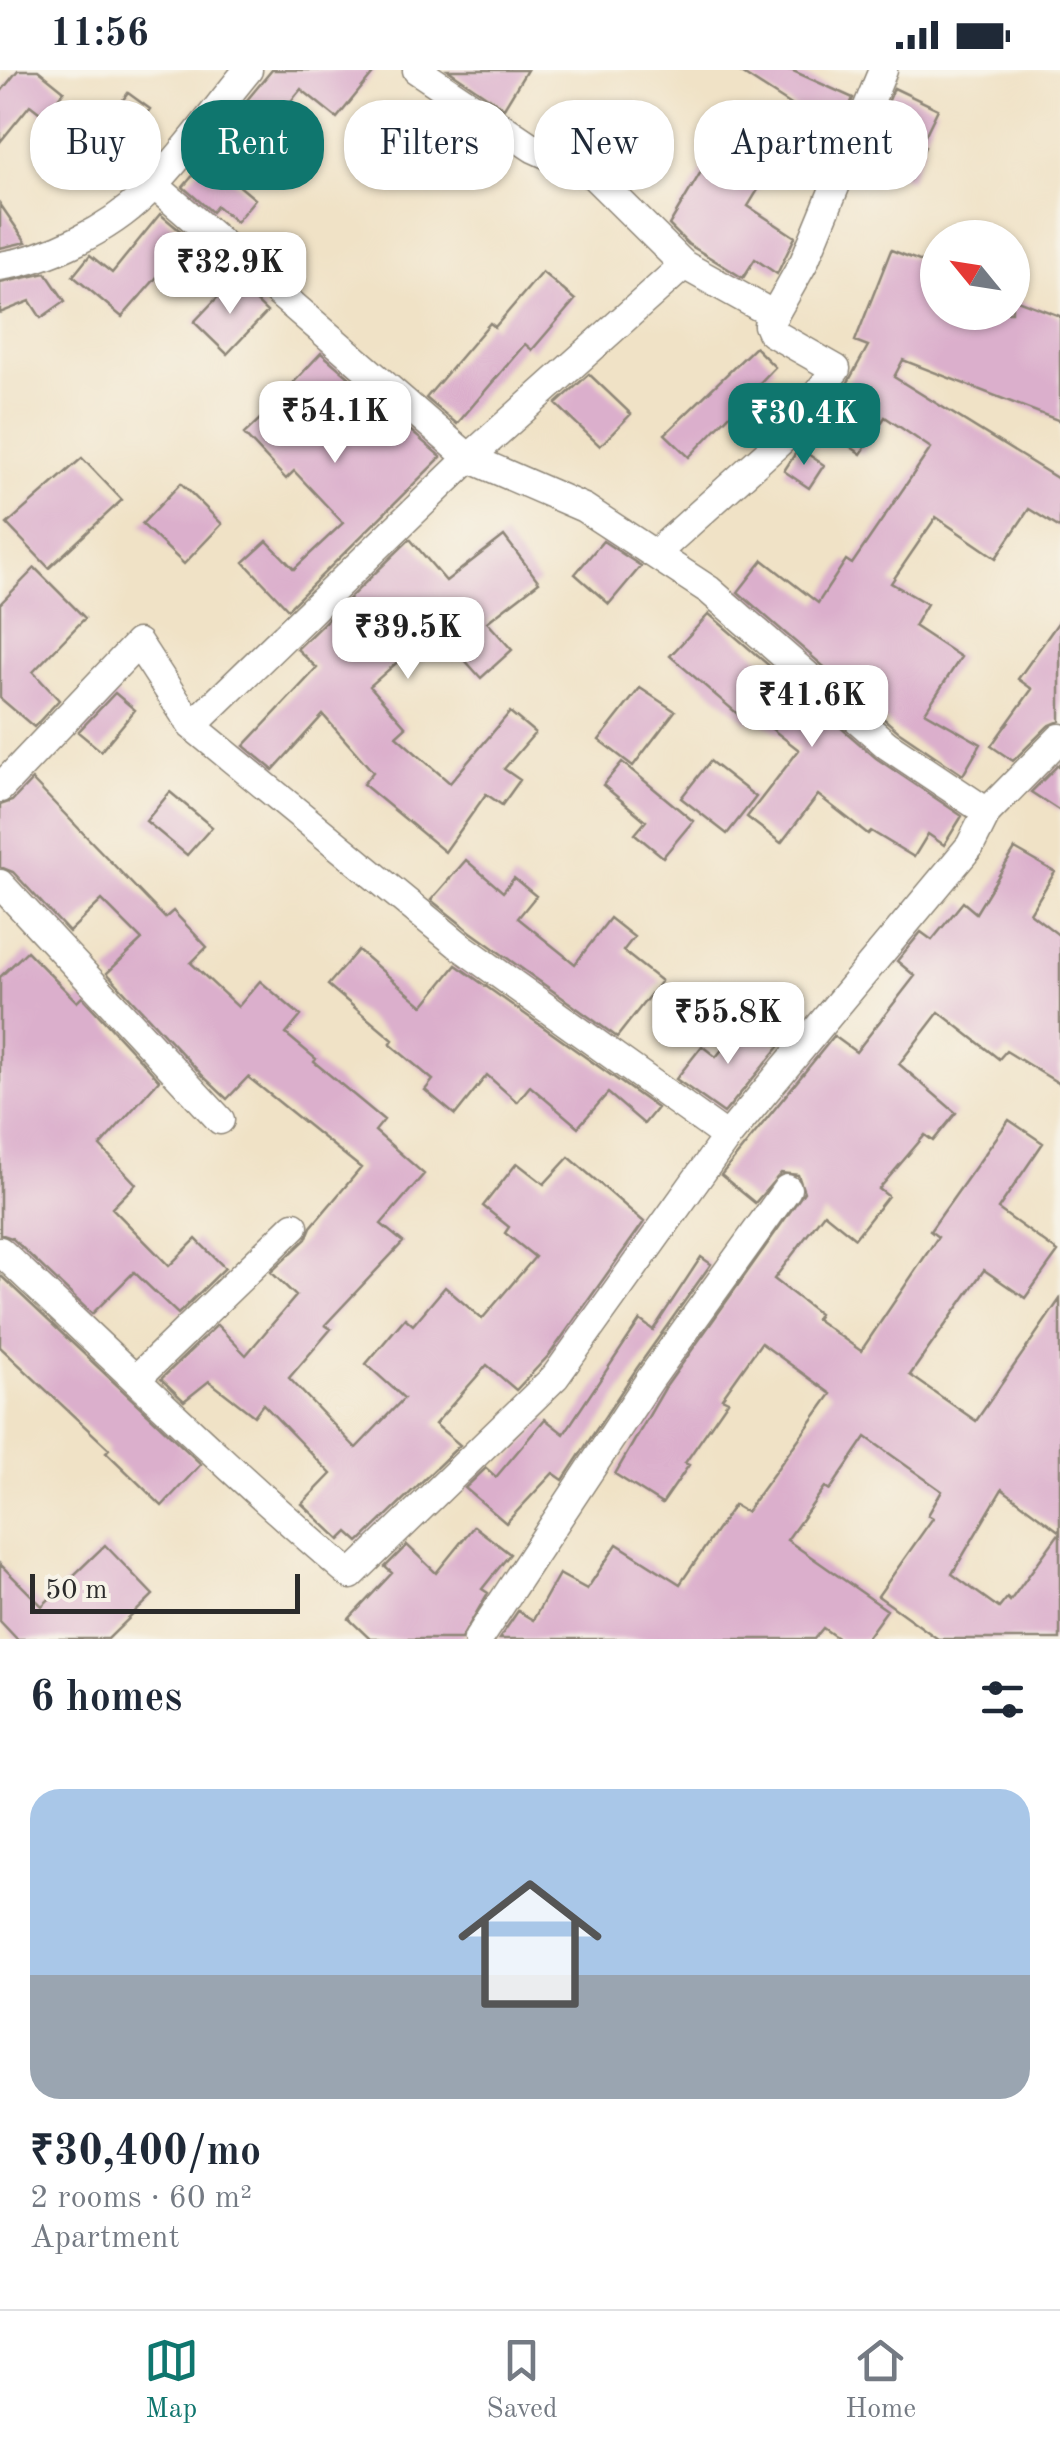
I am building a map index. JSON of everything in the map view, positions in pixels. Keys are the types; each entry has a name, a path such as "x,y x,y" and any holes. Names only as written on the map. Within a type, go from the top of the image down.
{"street":[{"path":"161,176 248,70"},
{"path":"417,70 533,148 593,175 684,266 774,315"},
{"path":"665,545 784,438 836,369 771,332 768,324 804,262 883,70"},
{"path":"0,266 17,264 87,235 148,190"},
{"path":"161,190 469,458 584,508 709,590 886,745 987,812"},
{"path":"192,726 469,458 684,266"},
{"path":"0,788 138,642 192,726 460,946 727,1137"},
{"path":"0,1251 253,1491 352,1575 555,1377 727,1137 970,846 987,812 1060,738"},
{"path":"0,884 220,1120"},
{"path":"478,1639 651,1378 787,1189"},
{"path":"136,1379 294,1226"}],"building":[{"path":"18,70 38,70 64,91 57,100 30,100 0,142 0,93"},
{"path":"272,70 376,70 352,100 344,100 344,109 337,118 324,108 324,100 315,100 301,89 292,100 247,100"},
{"path":"448,70 527,70 509,100 492,100"},
{"path":"737,70 791,70 853,98 852,100 784,100"},
{"path":"894,88 919,100 889,100"},
{"path":"928,104 938,109 928,130"},
{"path":"694,183 694,190 758,190 748,206 795,237 777,274 755,259 743,278 688,244 669,225"},
{"path":"186,190 244,190 255,199 236,222 217,206 212,212"},
{"path":"0,204 26,242 0,248"},
{"path":"160,214 190,239 122,317 73,276 90,255 112,273"},
{"path":"891,250 920,261 920,330 1030,330 1030,305 1060,316 1060,421 903,360 894,377 1060,480 1060,528 1029,509 996,558 936,517 891,583 927,604 914,626 961,657 925,712 981,744 963,775 898,731 738,592 763,560 818,603 846,560 852,564 931,448 885,417 861,454 819,425 837,402 868,346 855,341"},
{"path":"542,272 575,300 532,350 525,344 457,424 426,398 490,323 495,327"},
{"path":"46,273 65,301 41,318 30,301 0,313 0,283"},
{"path":"234,280 267,312 227,354 194,322"},
{"path":"755,347 775,367 689,457 665,434"},
{"path":"321,353 441,457 288,609 244,562 267,541 294,569 343,523 294,471 286,479 244,434"},
{"path":"589,374 631,414 600,446 556,404"},
{"path":"799,448 824,465 809,488 784,471"},
{"path":"82,458 122,500 49,568 7,524"},
{"path":"181,483 222,524 184,564 142,524"},
{"path":"504,536 539,582 487,622 512,650 481,678 436,628 370,686 406,727 396,736 450,783 510,712 535,733 504,769 520,780 502,805 486,794 445,852 363,784 373,772 323,715 273,770 244,746 317,668 297,649 410,539 446,581"},
{"path":"603,541 641,566 609,604 575,574"},
{"path":"35,568 85,618 33,672 59,700 34,727 0,698 0,604"},
{"path":"709,614 876,758 962,816 944,845 928,834 914,857 871,831 868,834 818,795 781,843 747,817 799,750 754,715 748,723 670,656"},
{"path":"1060,620 1060,721 1048,726 1013,761 991,746 1032,689 1018,679"},
{"path":"640,688 675,711 633,766 599,740"},
{"path":"115,693 135,710 101,751 78,732"},
{"path":"710,761 756,797 727,834 681,798"},
{"path":"622,762 693,821 663,857 635,834 646,821 603,785"},
{"path":"1060,763 1060,811 1031,792"},
{"path":"32,780 165,918 173,911 207,947 191,963 238,1007 260,981 301,1016 286,1034 384,1120 375,1131 424,1174 381,1224 403,1242 325,1325 331,1329 289,1378 356,1448 404,1398 366,1364 405,1318 413,1325 445,1287 482,1319 535,1257 505,1233 509,1227 483,1206 517,1163 544,1184 569,1157 644,1222 550,1354 516,1390 487,1365 435,1424 460,1445 359,1542 348,1532 340,1540 302,1504 331,1474 263,1404 254,1416 209,1381 184,1401 161,1379 217,1325 246,1355 296,1296 271,1272 306,1239 311,1227 361,1168 248,1077 227,1099 205,1078 107,973 142,940 102,900 69,932 13,872 0,867 0,805 12,801"},
{"path":"170,792 212,827 187,855 146,821"},
{"path":"1015,849 1055,872 1030,913 1060,936 1060,1084 1006,1051 999,1059 939,1012 899,1064 956,1113 933,1141 925,1135 879,1189 888,1196 855,1238 824,1213 774,1279 819,1314 816,1319 861,1351 938,1237 930,1231 1009,1120 1043,1143 998,1209 1058,1252 1025,1298 984,1270 910,1375 976,1421 1060,1299 1060,1532 1060,1639 938,1639 878,1596 933,1518 928,1515 942,1491 866,1437 830,1490 825,1487 787,1540 887,1610 866,1639 839,1639 823,1628 814,1639 499,1639 518,1611 533,1620 559,1574 587,1589 617,1544 680,1584 734,1505 746,1512 831,1394 761,1343 722,1398 728,1401 662,1504 615,1474 665,1388 804,1192 798,1175 781,1173 755,1203 721,1175 834,1036 856,1052 915,976 897,961 921,932 932,940 963,902 976,913","holes":["1002,1489 1060,1532 1010,1601 1007,1598 999,1608 952,1574"]},
{"path":"466,860 503,892 514,878 536,896 518,918 575,964 610,918 634,937 623,951 661,981 617,1037 431,900"},
{"path":"358,950 423,1006 456,965 657,1108 644,1124 608,1093 578,1127 530,1086 517,1102 487,1075 455,1115 425,1090 433,1080 328,985"},
{"path":"27,951 77,1002 82,997 159,1080 100,1146 136,1184 112,1208 169,1266 196,1239 225,1268 178,1314 134,1272 92,1314 12,1238 0,1234 0,977"},
{"path":"745,1021 779,1047 724,1113 676,1079 702,1046 716,1057"},
{"path":"701,1257 711,1264 563,1480 553,1473 506,1523 465,1488 486,1468 496,1477 545,1419 564,1434 640,1320 653,1330"},
{"path":"0,1275 201,1464 162,1506 106,1452 109,1449 0,1347"},
{"path":"474,1526 510,1554 482,1589 488,1593 461,1639 370,1639 349,1619 392,1573 385,1567 407,1545 436,1573"},
{"path":"105,1545 153,1595 108,1639 17,1639 0,1621 0,1564 42,1606"}]}
